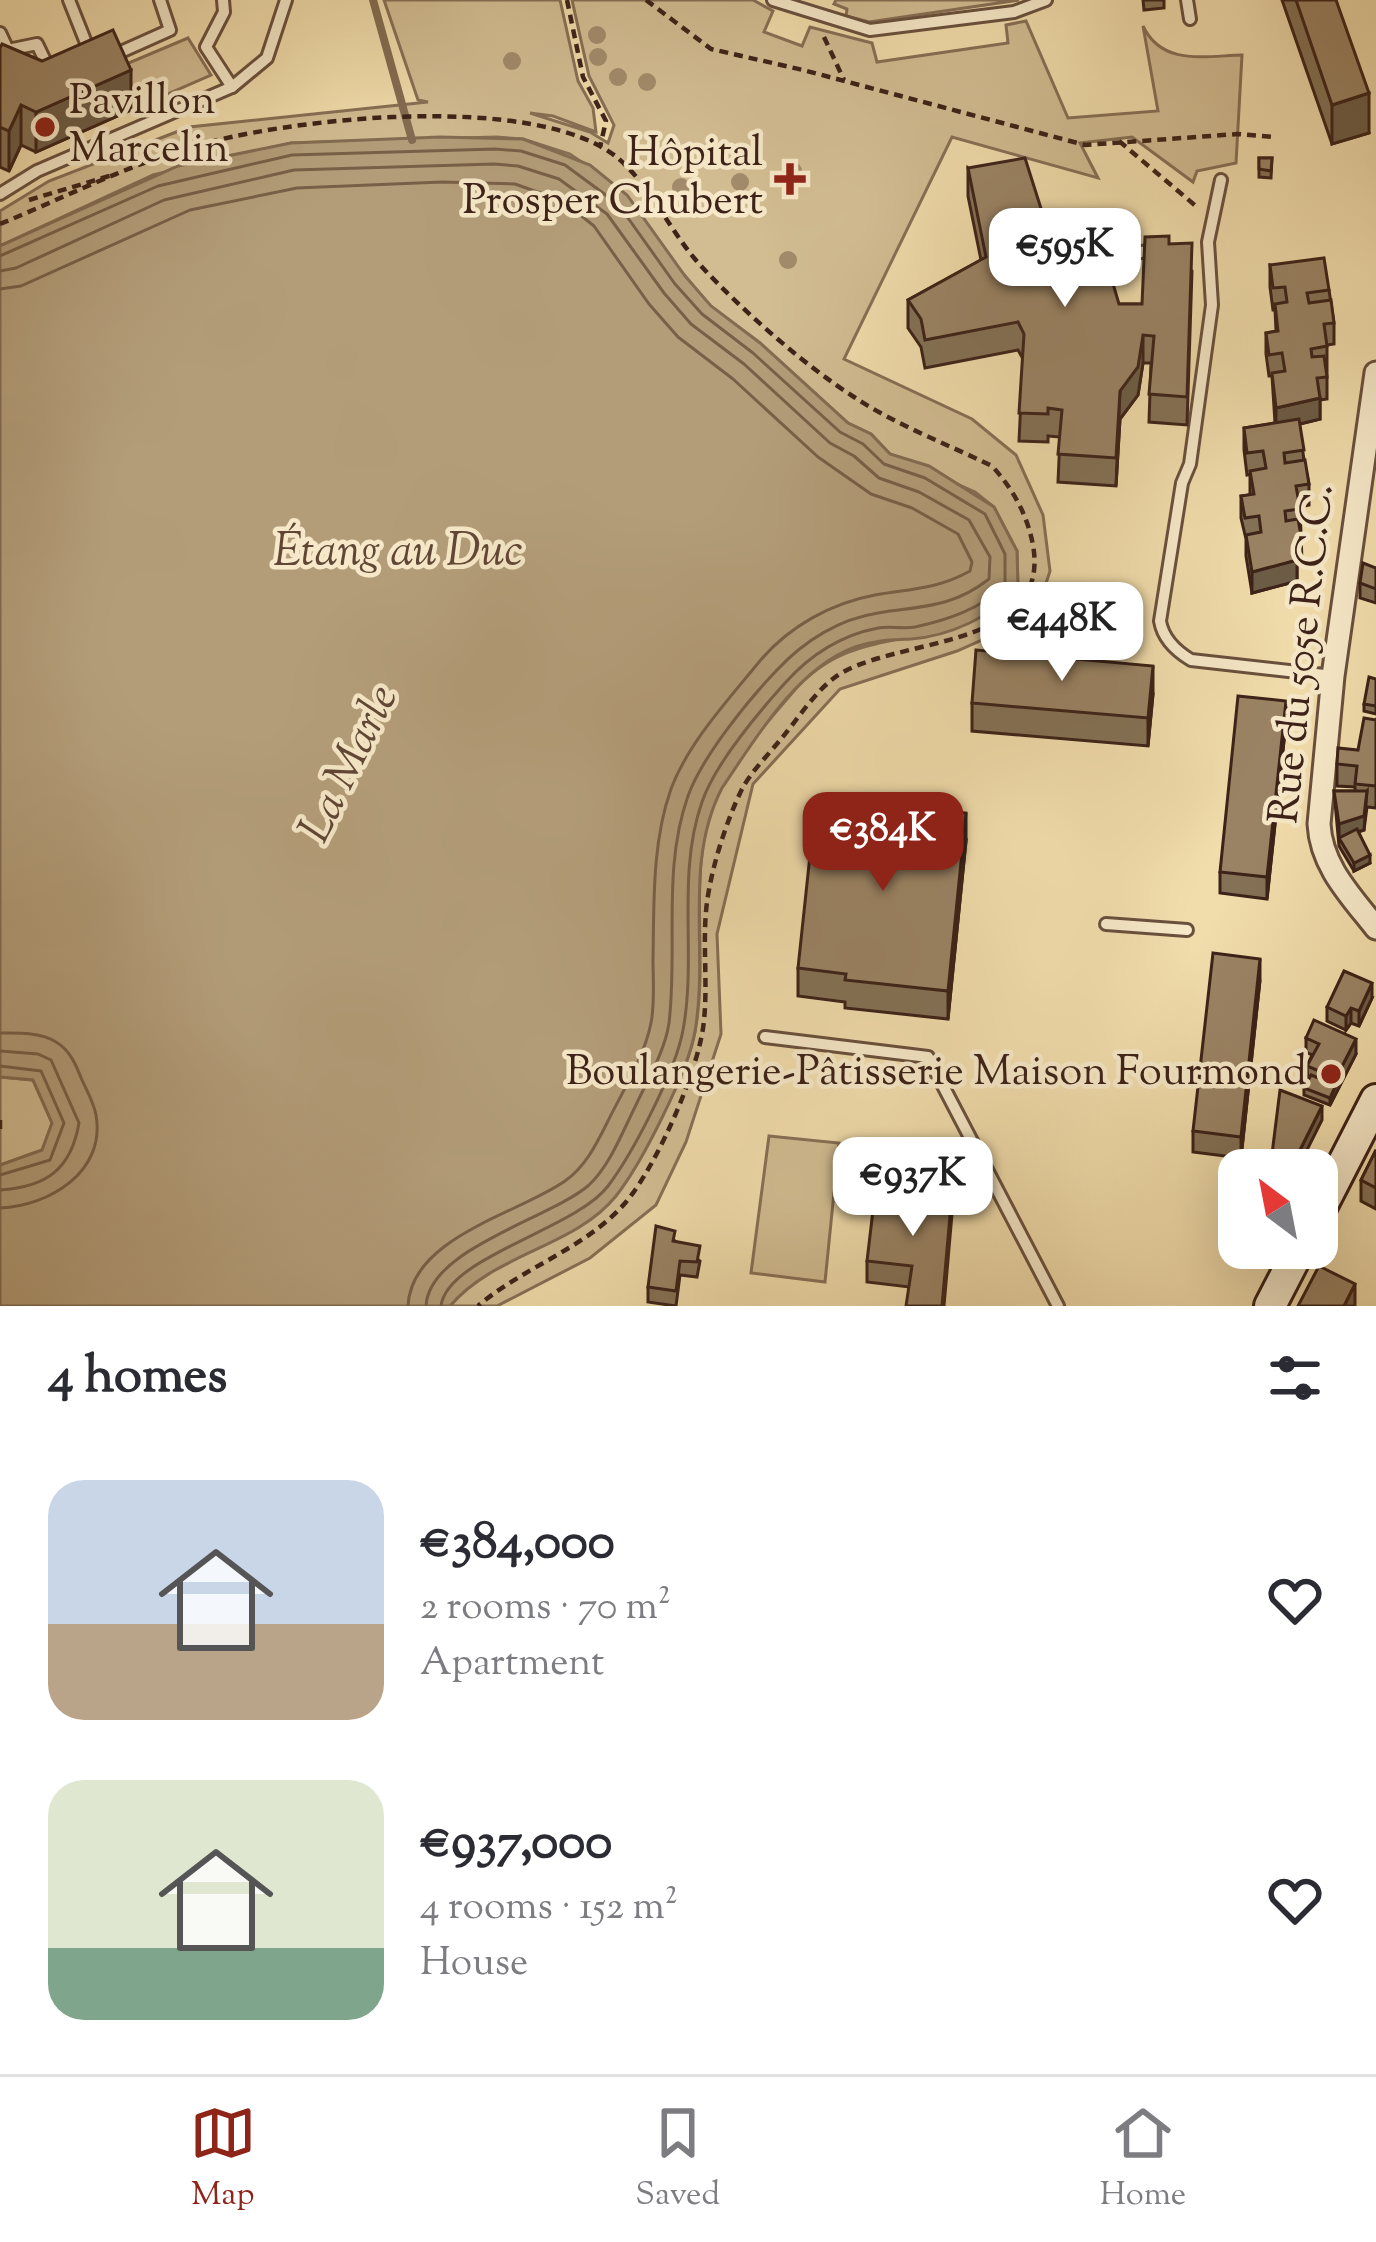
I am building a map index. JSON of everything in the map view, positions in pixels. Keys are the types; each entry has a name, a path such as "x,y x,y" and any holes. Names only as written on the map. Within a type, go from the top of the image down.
{"main road":[{"path":"1338,1174 1376,1100"},
{"path":"1270,1306 1289,1269"}],"street":[{"name":"Rue du 505e R.C.C.","path":"1376,373 1333,676 1319,836 1333,872 1376,928"}],"lane":[{"path":"69,0 94,64 170,30 160,0"},
{"path":"224,0 224,12 206,47 232,86"},
{"path":"0,194 38,171 232,86 268,58 286,0"},
{"path":"773,0 870,30 1014,12 1046,0"},
{"path":"1187,0 1190,19"},
{"path":"0,34 8,50 37,44 53,78 74,71"},
{"path":"1221,180 1208,242 1212,304 1161,631 1191,661 1333,676"},
{"path":"1189,244 1208,242"},
{"path":"1133,254 1171,248"},
{"path":"1106,924 1187,930"},
{"path":"765,1037 928,1057 1058,1306"}],"path":[{"path":"566,0 584,77 606,121 600,147"},
{"path":"646,0 711,50 844,80 1085,145 1238,134 1273,137"},
{"path":"814,15 844,80"},
{"path":"376,110 381,120"},
{"path":"0,224 185,148 305,122 489,117 535,122 600,147 631,173 698,263 739,305 854,398 992,466 1020,505 1035,560 1029,588 1015,608 988,626 834,677 743,787 707,902 704,1022 696,1063 653,1159 626,1202 597,1229 478,1306"},
{"path":"157,139 162,158"},
{"path":"1119,141 1213,219"},
{"path":"13,187 25,202 130,171"},
{"path":"0,1120 0,1130"}],"shaded area":[{"path":"384,0 560,0 578,81 593,108 596,132 530,113 590,132 608,143 614,125 589,76 572,0 753,0 773,11 764,32 802,46 810,27 872,43 877,62 1008,43 1006,25 1026,21 1068,118 1158,111 1143,26 1161,48 1173,53 1242,55 1236,163 1197,171 1193,182 1132,137 1080,143 1098,178 952,137 844,359 972,419 1016,455 1043,515 1050,571 1040,602 1022,622 957,651 840,689 753,784 717,934 721,1034 686,1142 656,1205 590,1258 497,1306 450,1306 498,1266 599,1208 640,1157 679,1080 699,1004 705,832 713,804 738,760 793,692 819,668 846,653 963,624 992,610 1018,588 1017,551 994,507 975,492 890,454 710,306 602,176 570,154 523,139 291,143 153,175 0,246 0,211 49,181 189,127 428,102 418,100"},
{"path":"836,0 1019,0 869,22 846,16 847,9 834,4"},
{"path":"188,38 211,75 131,110 112,70"},
{"path":"0,1077 33,1080 52,1123 43,1150 0,1165"},
{"path":"769,1136 839,1143 825,1282 751,1273"}],"water":[{"name":"Étang au Duc","path":"523,139 590,165 627,195 711,306 760,343 848,423 871,434 890,454 929,466 994,507 1017,551 1018,588 983,616 955,629 869,643 834,657 779,707 722,788 703,846 699,1001 691,1049 638,1162 599,1213 489,1274 450,1306 0,1306 0,1165 42,1150 52,1123 33,1080 0,1077 0,246 178,166 291,143"}],"building":[{"path":"1296,0 1336,0 1369,93 1332,105"},
{"path":"113,30 131,70 36,112 21,105 9,131 0,127 2,44 42,61"},
{"path":"1025,158 1050,237 1062,234 1060,224 1082,214 1106,260 1119,304 1142,304 1145,237 1169,236 1169,244 1192,243 1187,397 1149,394 1154,336 1143,335 1138,367 1120,391 1116,458 1058,454 1062,410 1019,413 1024,334 1018,322 925,340 921,319 908,300 986,257 968,168"},
{"path":"1259,158 1272,158 1271,171 1259,169"},
{"path":"1324,258 1329,290 1307,293 1309,303 1331,300 1334,323 1324,324 1327,346 1311,349 1312,357 1324,356 1327,377 1317,378 1320,398 1276,408 1272,373 1285,371 1282,353 1269,355 1266,333 1278,331 1275,304 1287,302 1285,287 1273,288 1270,265"},
{"path":"1299,419 1304,450 1284,453 1285,463 1305,460 1309,484 1296,486 1300,509 1285,511 1286,521 1298,519 1302,541 1294,542 1297,560 1252,572 1246,535 1261,532 1259,516 1245,518 1241,496 1254,494 1250,471 1266,468 1263,451 1247,453 1244,428"},
{"path":"1363,563 1376,568 1376,589 1360,583"},
{"path":"976,650 1153,666 1148,718 972,703"},
{"path":"1369,677 1376,679 1376,706 1364,704"},
{"path":"1238,696 1286,701 1267,877 1220,872"},
{"path":"1364,718 1376,720 1376,786 1355,784 1357,766 1337,764 1338,748 1358,750"},
{"path":"1334,791 1367,791 1364,816 1339,824"},
{"path":"816,799 966,813 948,991 845,980 846,974 798,968"},
{"path":"1357,829 1370,855 1354,863 1339,838"},
{"path":"1213,953 1260,959 1241,1137 1193,1131"},
{"path":"1344,971 1372,983 1359,1011 1351,1008 1346,1016 1327,1007"},
{"path":"1314,1020 1356,1039 1336,1078 1307,1066 1319,1044 1306,1038"},
{"path":"1311,1075 1336,1085 1330,1098 1304,1088"},
{"path":"1280,1090 1322,1106 1300,1149 1273,1149"},
{"path":"1376,1150 1376,1188 1361,1180"},
{"path":"876,1185 916,1195 918,1190 952,1193 942,1306 906,1306 912,1266 867,1261"},
{"path":"656,1226 675,1231 673,1241 700,1246 697,1262 680,1261 676,1291 648,1287"},
{"path":"1317,1269 1355,1284 1344,1306 1298,1306"}],"waterway":[{"name":"La Marle","path":"373,0 412,140"}],"place":[{"name":"Pavillon Marcelin","path":"45,127"},
{"name":"Hôpital Prosper Chubert","path":"790,179"},
{"name":"Boulangerie-Pâtisserie Maison Fourmond","path":"1331,1074"}]}
